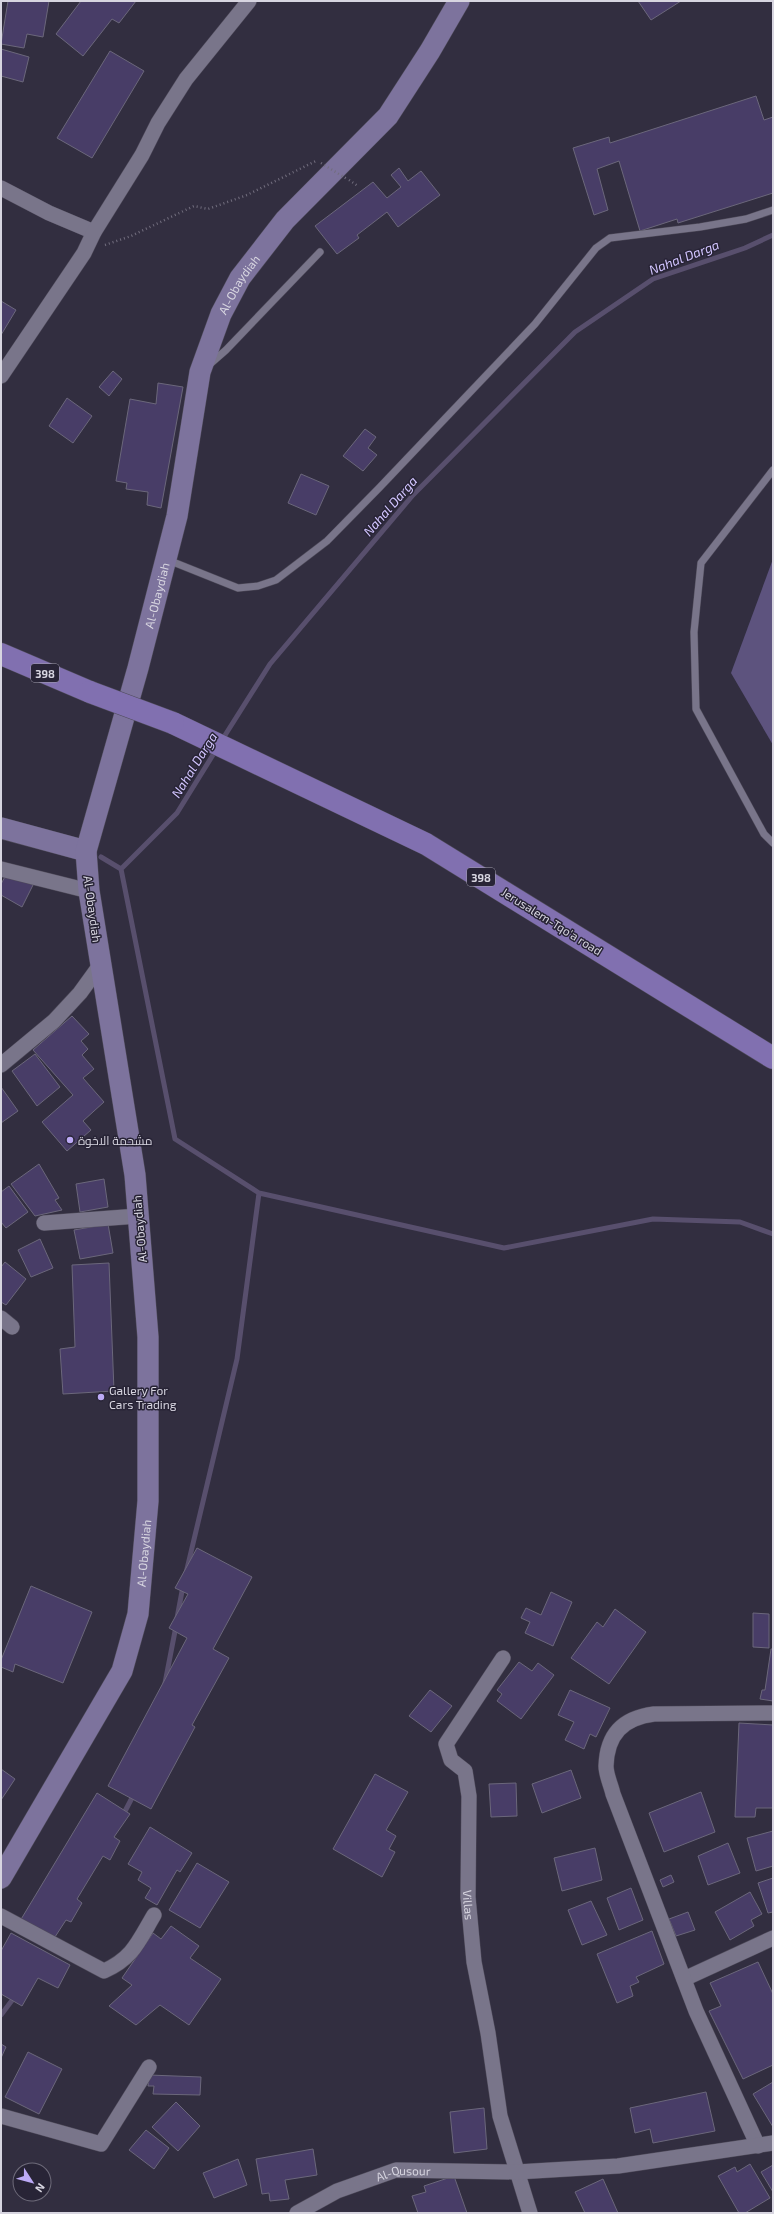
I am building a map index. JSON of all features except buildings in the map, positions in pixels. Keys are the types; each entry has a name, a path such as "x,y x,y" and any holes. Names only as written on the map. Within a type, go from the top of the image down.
{"main road":[{"name":"Al-Obaydiah","path":"1,1878 122,1671 138,1614 148,1501 148,1337 135,1175 89,890 86,851 138,668 177,516 200,372 220,314 240,278 285,220 388,116 430,51 459,1"},
{"name":"Jerusalem-Tqo'a road","path":"1,654 90,692 174,723 426,844 773,1058"},
{"path":"1,828 86,851"}],"street":[{"path":"1,376 84,253 94,232 142,155 158,123 186,79 249,1"},
{"path":"1,188 49,213 94,232"},
{"path":"1,869 89,890"},
{"path":"1,1064 54,1021 80,993 102,964"},
{"path":"44,1223 138,1216"},
{"name":"Villas","path":"503,1658 446,1744 451,1760 465,1771 466,1777 469,1796 468,1897 474,1962 488,2033 500,2116 517,2172"},
{"path":"758,2146 696,2011 613,1794 606,1767 609,1748 616,1733 627,1721 637,1716 654,1714 773,1713"},
{"path":"1,1916 104,1971 120,1964 131,1952 154,1915"},
{"path":"684,1979 773,1938"},
{"path":"1,2116 101,2144 149,2067"},
{"name":"Al-Qusour","path":"297,2213 337,2190 396,2170 517,2172 618,2166 773,2143"},
{"path":"517,2172 530,2213"}],"lane":[{"path":"166,560 238,588 258,586 276,580 327,541 375,493 534,324 600,245 610,238 622,235 657,233 700,227 746,219 773,210"},
{"path":"200,372 226,350 320,252"},
{"path":"773,470 701,563 694,632 696,709 764,834 773,843"}],"path":[{"path":"84,253 131,236 194,206 208,210 247,195 317,160 358,186"}],"shaded area":[{"path":"773,559 773,745 731,673"}],"waterway":[{"name":"Nahal Darga","path":"222,740 270,664 413,495 575,332 653,279 745,248 773,235"},
{"name":"Nahal Darga","path":"101,857 121,869 177,813 216,750"},
{"path":"121,869 175,1139 259,1193 504,1248 653,1219 740,1222 773,1234"},
{"path":"186,1573 237,1359 259,1193"},
{"path":"177,1618 183,1586"},
{"path":"165,1683 176,1626"},
{"path":"122,1817 134,1794"},
{"path":"1,2015 16,1995"}],"place":[{"name":"مشحمة الاخوة","path":"70,1140"},
{"name":"Gallery For Cars Trading","path":"101,1397"}]}
